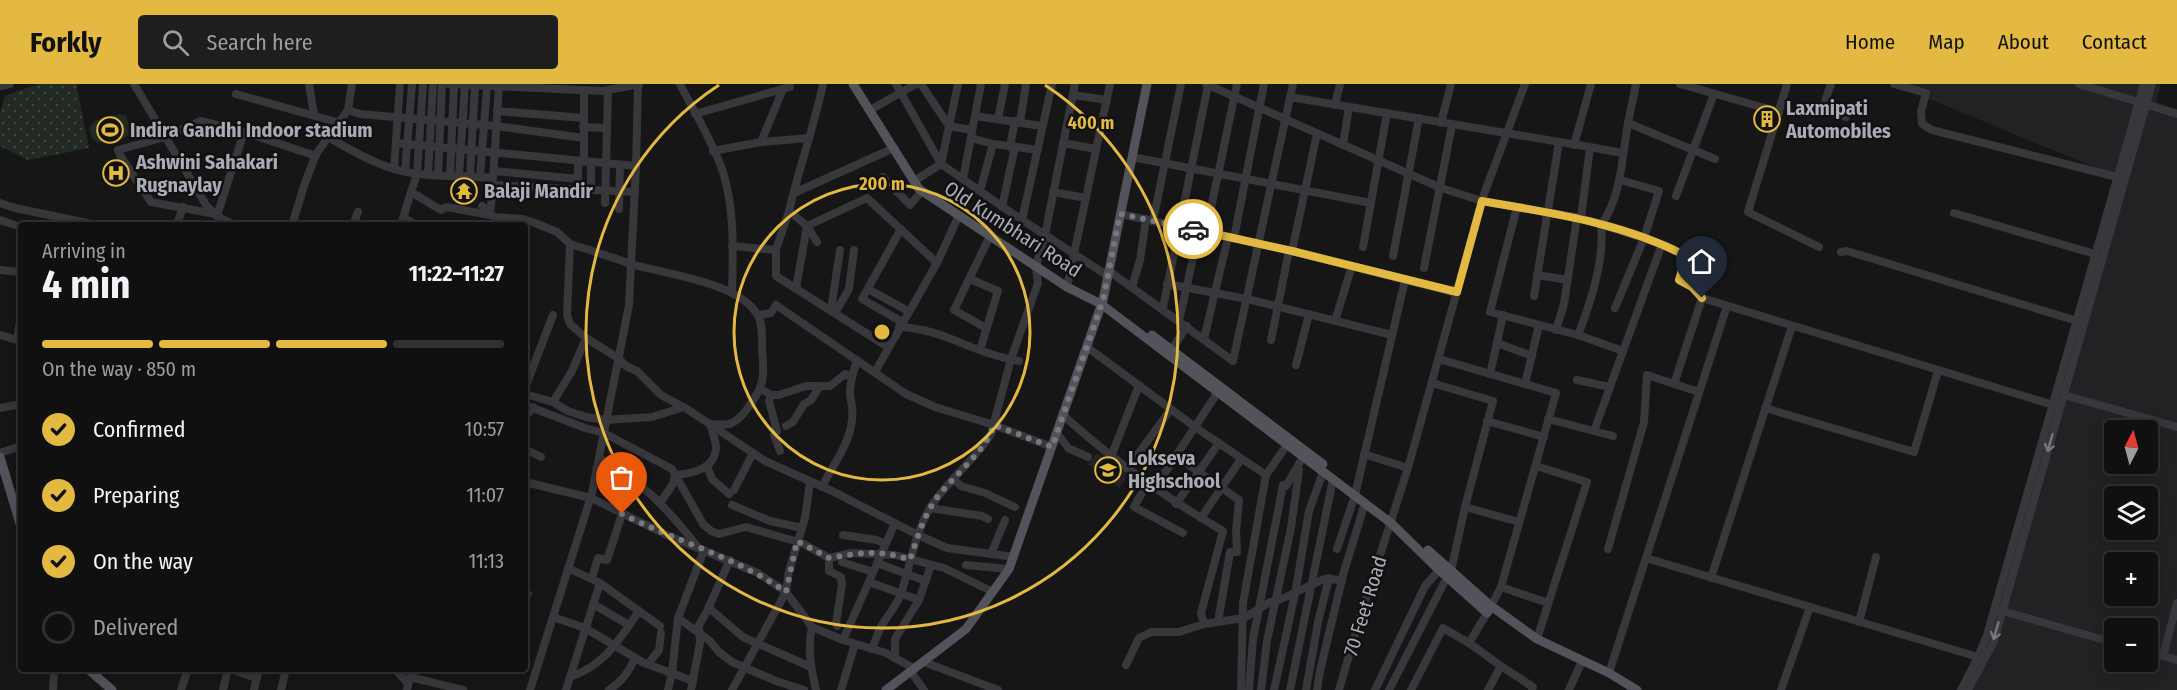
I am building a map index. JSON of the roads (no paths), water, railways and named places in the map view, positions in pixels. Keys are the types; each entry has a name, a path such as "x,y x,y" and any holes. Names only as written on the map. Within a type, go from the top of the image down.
{"main road":[{"name":"Old Kumbhari Road","path":"853,84 922,191 1067,287 1102,302"},
{"path":"886,690 966,629 1010,569 1102,302 1147,84"},
{"path":"1102,302 1172,349 1392,520 1446,573 1489,609 1537,639 1637,690"},
{"path":"1102,302 1287,445 1301,461 1355,492 1365,503 1392,520"},
{"path":"0,455 18,516"},
{"path":"91,672 112,690"}],"street":[{"path":"0,86 10,84"},
{"path":"134,84 206,205 216,215"},
{"path":"309,84 314,115"},
{"path":"293,222 316,156 348,110 352,84"},
{"path":"394,169 400,84"},
{"path":"405,171 412,84"},
{"path":"403,221 417,174 423,84"},
{"path":"428,174 433,84"},
{"path":"438,175 442,84"},
{"path":"449,84 584,90 609,90 638,84 635,192 628,305 591,498 530,690"},
{"path":"450,176 454,84"},
{"path":"680,84 724,174 730,207 732,293"},
{"path":"824,84 776,250 776,276 888,347"},
{"path":"896,84 941,164 1074,254 1132,286 1233,361 1293,84"},
{"path":"870,110 916,84"},
{"path":"921,84 949,126 993,144 1038,150"},
{"path":"914,181 941,164 958,84"},
{"path":"963,179 981,84"},
{"path":"999,119 1005,84"},
{"path":"1010,146 1026,84"},
{"path":"1023,220 1052,84"},
{"path":"872,649 880,629 900,594 908,574 918,535 930,508 985,443 994,425 1038,283 1036,267 1045,235 1075,84"},
{"path":"1067,287 1110,84"},
{"path":"1132,286 1165,163 1181,84"},
{"path":"1163,308 1207,84 1441,188 1482,201 1579,217 1662,244 1686,256 1679,280 1692,287 1702,298 2056,406"},
{"path":"1179,321 1219,174 1237,84"},
{"path":"1204,339 1231,238 1264,84"},
{"path":"1335,105 1340,84"},
{"path":"1441,123 1451,84"},
{"name":"70 Feet Road","path":"1339,690 1408,468 1482,201 1525,84"},
{"path":"1574,145 1591,84"},
{"path":"1578,335 1587,312 1603,241 1601,225 1620,180 1622,153 1636,84"},
{"path":"1680,84 1779,112"},
{"path":"1787,84 1748,212 1819,248"},
{"path":"1831,84 1823,107 1846,117"},
{"path":"1894,84 1926,93 1921,112 1922,124 1932,130 2121,178"},
{"path":"2079,84 2177,114"},
{"path":"2056,406 2064,395 2142,104 2144,84"},
{"path":"2142,104 2152,84"},
{"path":"459,176 465,85"},
{"path":"470,177 476,85"},
{"path":"480,177 487,86"},
{"path":"490,215 499,86"},
{"path":"695,114 786,87"},
{"path":"761,142 786,87"},
{"path":"584,90 584,162 591,190"},
{"path":"605,203 609,90"},
{"path":"236,94 340,123"},
{"path":"1676,195 1714,94"},
{"path":"1073,95 1107,100"},
{"path":"1290,98 1622,153"},
{"path":"1343,145 1349,107"},
{"path":"348,110 360,114 496,126 584,138"},
{"path":"497,111 584,122 607,128"},
{"path":"1363,248 1387,113"},
{"path":"975,116 1042,126"},
{"path":"1393,256 1419,118"},
{"path":"229,222 216,215 151,202 118,150 165,136 201,121 244,132 316,156"},
{"path":"1628,123 1715,159"},
{"path":"1424,268 1452,125"},
{"path":"216,215 244,132"},
{"path":"1271,340 1317,134"},
{"path":"330,138 354,153 394,169 417,174 494,178 591,190 635,192"},
{"path":"713,151 761,142 809,138"},
{"path":"1533,296 1559,142"},
{"path":"1063,143 1096,149"},
{"path":"396,144 636,166"},
{"path":"980,191 993,144"},
{"path":"1002,207 1014,151 1010,146"},
{"path":"1556,330 1564,304 1590,147"},
{"path":"794,193 894,148"},
{"path":"1132,157 1371,203"},
{"path":"494,178 578,179 584,162"},
{"path":"619,208 620,165"},
{"path":"883,177 910,205 922,191"},
{"path":"1960,690 1978,657 1998,609 2056,406 2095,254 2121,178"},
{"path":"1615,309 1644,238 1659,191 1620,180"},
{"path":"411,192 441,210 448,207 490,215"},
{"path":"1053,192 1086,198"},
{"path":"807,226 867,198 936,263"},
{"path":"0,203 83,222"},
{"path":"482,206 494,218 523,219 557,232 564,241 570,244 631,264 706,283 732,293 747,303 759,315 764,374 760,388 738,419 730,424 710,424"},
{"path":"178,222 183,207"},
{"path":"1517,207 1490,312 1578,335 1623,351"},
{"path":"789,211 807,226 817,242"},
{"path":"354,222 358,212"},
{"path":"1954,213 2095,254"},
{"path":"1120,214 1290,251 1457,292"},
{"path":"874,372 936,263 959,216"},
{"path":"0,220 18,226"},
{"path":"796,288 807,226"},
{"path":"901,229 862,299 901,324 944,335 980,350 1015,360"},
{"path":"986,328 954,310 990,236"},
{"path":"570,244 567,315 570,324 626,366 638,371 661,395 684,407 765,461 918,535 947,548 1014,557"},
{"path":"1594,431 1662,244"},
{"path":"732,246 776,250"},
{"path":"833,312 840,249"},
{"path":"833,312 849,289 854,250"},
{"path":"1841,252 1847,251 2077,321"},
{"path":"1335,321 1352,266"},
{"path":"0,270 18,272"},
{"path":"1538,275 1568,280"},
{"path":"970,279 998,291 980,350"},
{"path":"1337,549 1355,492 1405,280"},
{"path":"1167,284 1246,299 1392,335"},
{"path":"868,288 908,312"},
{"path":"1674,384 1702,298"},
{"path":"759,315 771,314 776,305 906,394 935,407 994,425 1052,447"},
{"path":"1609,674 1727,306"},
{"path":"1296,365 1309,314"},
{"path":"528,380 553,315"},
{"path":"1490,374 1503,315"},
{"path":"1525,384 1539,325"},
{"path":"1711,578 1792,326"},
{"path":"1172,349 1187,327"},
{"path":"0,335 18,340"},
{"path":"554,402 572,371 586,338"},
{"path":"1497,343 1532,356"},
{"path":"1087,348 1195,427 1266,475"},
{"path":"1439,359 1556,393 1501,587 1469,643"},
{"path":"822,487 840,458 849,433 852,419 850,393 857,360"},
{"path":"1765,408 1914,452 1938,370"},
{"path":"760,388 771,394 779,395 806,386 830,386 845,374 852,377"},
{"path":"1608,549 1644,422 1647,375 1700,392"},
{"path":"1577,380 1610,387"},
{"path":"1389,690 1446,573 1492,401 1432,383"},
{"path":"1112,457 1139,385"},
{"path":"786,426 793,422 804,404 811,400 820,386"},
{"path":"1183,533 1134,507 1175,455 1218,392"},
{"path":"771,394 769,401 777,431 774,435 780,451"},
{"path":"528,395 554,402 568,411 586,417 606,420 652,417 684,407"},
{"path":"2064,395 2177,427"},
{"path":"0,408 18,405"},
{"path":"529,406 604,433 672,469 703,524 711,531 719,534 746,527 797,541 829,558 851,553 895,555 953,572 993,592"},
{"path":"1127,469 1171,409"},
{"path":"1063,415 1127,469 1176,504 1223,531 1200,613 1204,624"},
{"path":"1548,419 1613,436"},
{"path":"1487,421 1544,437"},
{"path":"675,475 689,474 707,466 716,450 710,424"},
{"path":"1057,433 1068,448 1088,457"},
{"path":"1176,504 1219,444"},
{"path":"1241,690 1244,594 1266,475 1287,445"},
{"path":"0,455 18,448"},
{"path":"528,450 541,457"},
{"path":"707,466 712,479 731,492 753,453"},
{"path":"1364,454 1408,468"},
{"path":"1175,455 1239,500 1237,552 1230,552 1218,622"},
{"path":"599,458 614,465 660,503 701,549"},
{"path":"1201,518 1241,459"},
{"path":"1261,690 1267,642 1292,528 1301,461"},
{"path":"1249,690 1253,639 1283,485 1286,486 1301,461"},
{"path":"1536,466 1587,482 1537,639"},
{"path":"1274,690 1309,511 1323,472"},
{"path":"660,503 673,484 675,475"},
{"path":"953,479 961,486 985,493 1015,507"},
{"path":"1290,690 1333,479"},
{"path":"732,690 786,592 797,541 805,518 810,482"},
{"path":"528,483 591,498 622,514 758,573 786,592 812,627 895,658 913,670 924,690"},
{"path":"1317,690 1342,580 1365,503"},
{"path":"732,505 770,521 802,528"},
{"path":"1465,507 1518,522"},
{"path":"930,508 982,516 988,519"},
{"path":"566,690 593,604 598,558 607,560 622,514"},
{"path":"991,554 1005,520"},
{"path":"843,640 895,523"},
{"path":"843,535 877,540 885,544"},
{"path":"668,690 678,618 701,549"},
{"path":"1859,622 1876,557"},
{"path":"829,558 829,570 841,577 842,585 837,626"},
{"path":"1646,558 1978,657"},
{"path":"691,690 700,643 699,625 730,560"},
{"path":"842,562 873,572"},
{"path":"877,563 926,581"},
{"path":"895,658 896,639 919,600 931,565"},
{"path":"966,565 1010,569"},
{"path":"568,568 596,580 661,629 659,650 648,664"},
{"path":"1375,690 1425,586 1446,573"},
{"path":"1306,690 1318,622 1329,578"},
{"path":"1126,664 1140,638 1150,632 1179,632 1204,624 1244,618 1270,602 1277,601 1295,591 1329,578 1342,580"},
{"path":"868,582 919,600"},
{"path":"1501,587 1548,603"},
{"path":"2163,656 2177,603"},
{"path":"593,604 629,625"},
{"path":"1781,690 1810,607"},
{"path":"708,608 743,637 811,667"},
{"path":"1998,609 2104,639"},
{"path":"1968,690 1994,641 1998,609"},
{"path":"570,677 587,671 609,653 639,611"},
{"path":"553,616 585,628 635,658 693,681"},
{"path":"678,618 726,657 776,681 804,690"},
{"path":"812,627 809,639 811,667 816,690"},
{"path":"1411,690 1443,628 1533,687 1532,690"},
{"path":"841,690 855,644"},
{"path":"2158,655 2177,660"},
{"path":"612,689 619,684 631,668 635,658"},
{"path":"1569,690 1582,661"},
{"path":"924,662 998,690"},
{"path":"1488,690 1501,666"},
{"path":"53,690 54,672"},
{"path":"181,690 186,672"},
{"path":"224,690 228,672"},
{"path":"238,672 256,678"},
{"path":"254,690 257,672"},
{"path":"281,690 285,672"},
{"path":"409,680 463,690"}],"place":[{"name":"Laxmipati Automobiles","path":"1767,119"},
{"name":"Indira Gandhi Indoor stadium","path":"110,130"},
{"name":"Ashwini Sahakari Rugnaylay","path":"116,173"},
{"name":"Balaji Mandir","path":"464,191"},
{"name":"Lokseva Highschool","path":"1108,470"}]}
